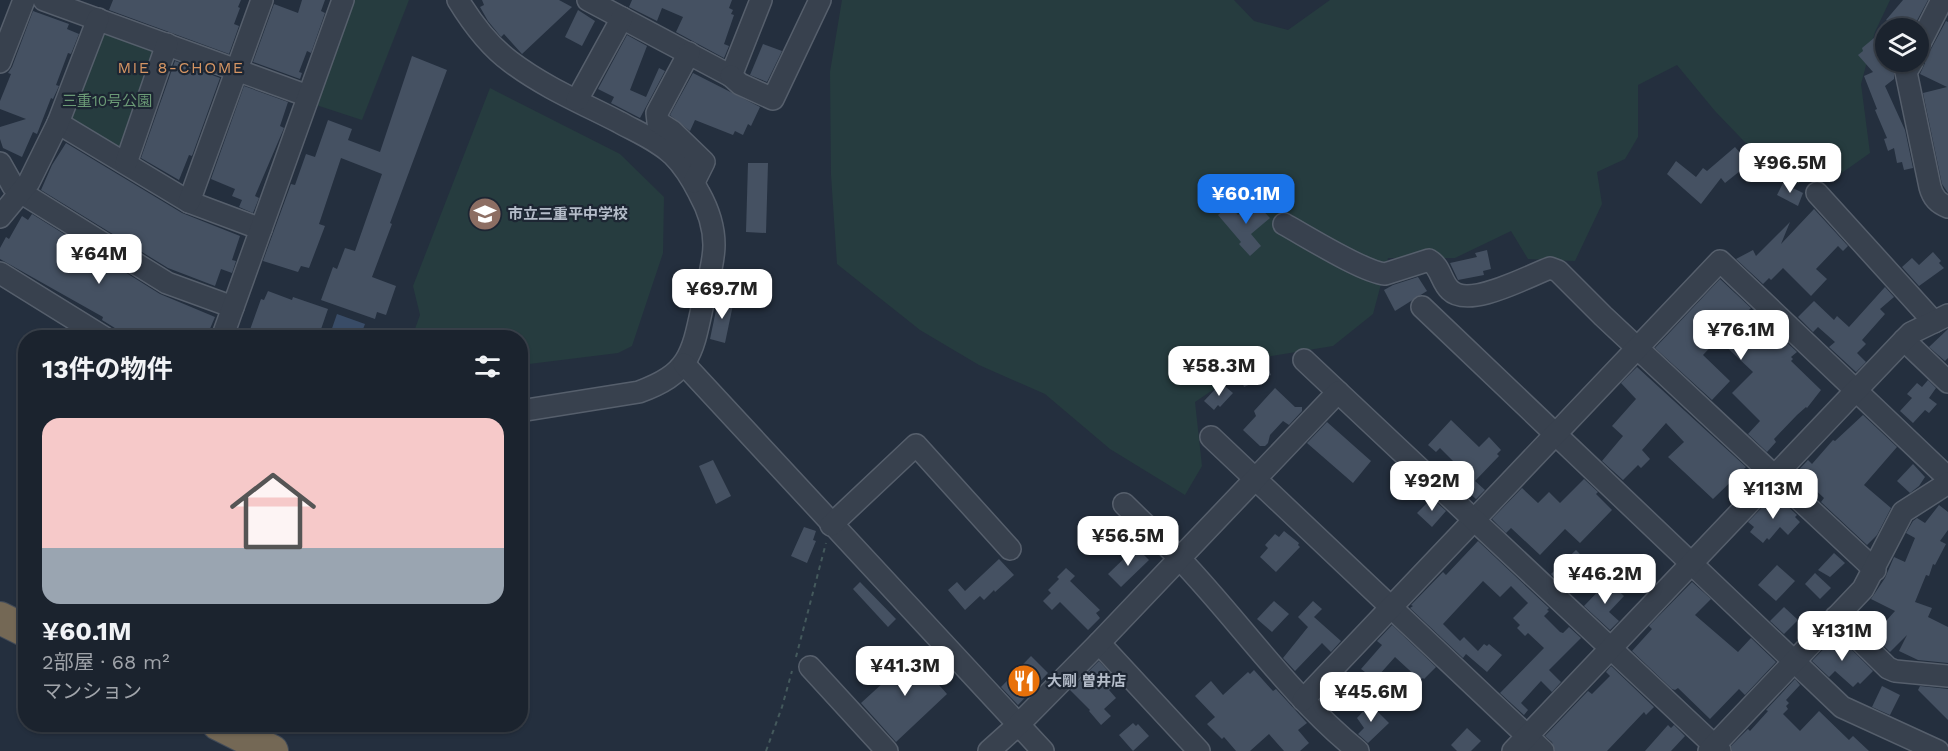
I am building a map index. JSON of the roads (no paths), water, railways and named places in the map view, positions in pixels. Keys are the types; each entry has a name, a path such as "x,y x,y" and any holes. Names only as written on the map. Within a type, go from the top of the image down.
{"highway":[{"path":"0,618 18,627"},
{"path":"234,732 272,751"}],"street":[{"path":"0,62 24,0"},
{"path":"44,0 308,96"},
{"path":"189,202 262,0"},
{"path":"225,330 343,0"},
{"path":"458,0 475,26 508,61 535,78 655,142 673,156 694,182 710,217 714,245 696,338 684,364 673,376 639,393 528,410"},
{"path":"588,0 731,76 740,84 773,99 820,0"},
{"path":"731,76 761,0"},
{"path":"1929,25 1942,0"},
{"path":"577,100 622,18"},
{"path":"0,217 21,193 58,123 98,20"},
{"path":"126,163 167,44"},
{"path":"689,53 657,113 658,122 672,131 704,162 694,182"},
{"path":"1906,72 1930,188 1940,204 1948,207"},
{"path":"58,123 189,202 261,229"},
{"path":"0,163 13,186 21,193 167,283 233,307"},
{"path":"1520,744 1904,340 1911,333 1941,319 1817,193"},
{"path":"1284,224 1364,267 1380,273 1385,274 1429,260 1436,265 1449,290 1457,296 1478,296 1550,268 1558,271 1875,570"},
{"path":"1303,700 1720,261 1948,478"},
{"path":"0,273 92,330"},
{"path":"1422,307 1842,707 1938,751 1948,738"},
{"path":"1904,340 1948,382"},
{"path":"1304,360 1714,749 1863,589 1875,570 1903,512 1948,483"},
{"path":"684,364 1043,751"},
{"path":"989,751 1099,643 1338,392"},
{"path":"1211,436 1391,608 1520,744 1543,751"},
{"path":"831,525 916,445 1010,549"},
{"path":"1124,504 1179,558 1303,700 1336,734 1358,751"},
{"path":"1836,617 1888,668 1895,671 1948,676"},
{"path":"1099,643 1199,751"},
{"path":"810,668 887,751"}],"water":[{"path":"337,314 365,324 363,330 331,330"}],"place":[{"name":"市立三重平中学校","path":"485,214"},
{"name":"大剛 曽井店","path":"1024,681"}],"district":[{"name":"MIE 8-CHOME","path":"181,67"}],"park label":[{"name":"三重10号公園","path":"107,101"}]}
